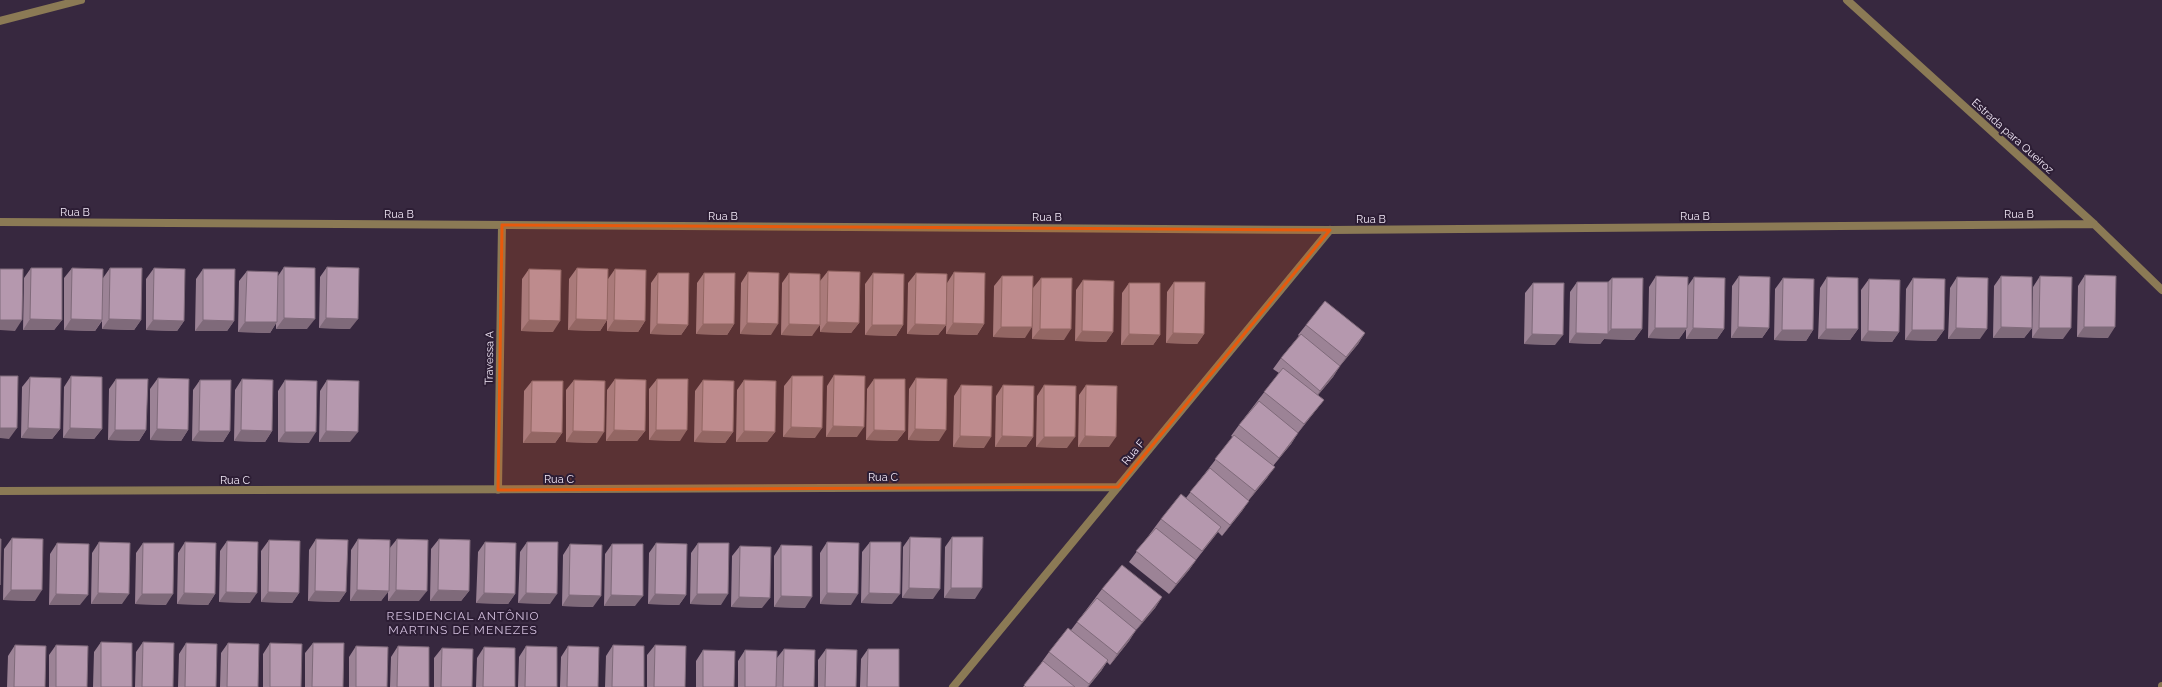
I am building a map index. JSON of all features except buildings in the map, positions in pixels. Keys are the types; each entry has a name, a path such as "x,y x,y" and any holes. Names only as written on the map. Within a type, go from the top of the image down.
{"street":[{"path":"0,21 81,0"},
{"name":"Estrada para Queiroz","path":"1847,0 2094,224 2162,290"},
{"name":"Rua B","path":"0,222 1330,230 2094,224"},
{"name":"Travessa A","path":"498,490 502,226"},
{"name":"Rua F","path":"953,687 1330,230"},
{"name":"Rua C","path":"0,491 1118,488"}],"highlighted area":[{"path":"502,225 1330,230 1118,487 498,490"}],"district":[{"name":"RESIDENCIAL ANTÔNIO MARTINS DE MENEZES","path":"463,623"}]}
